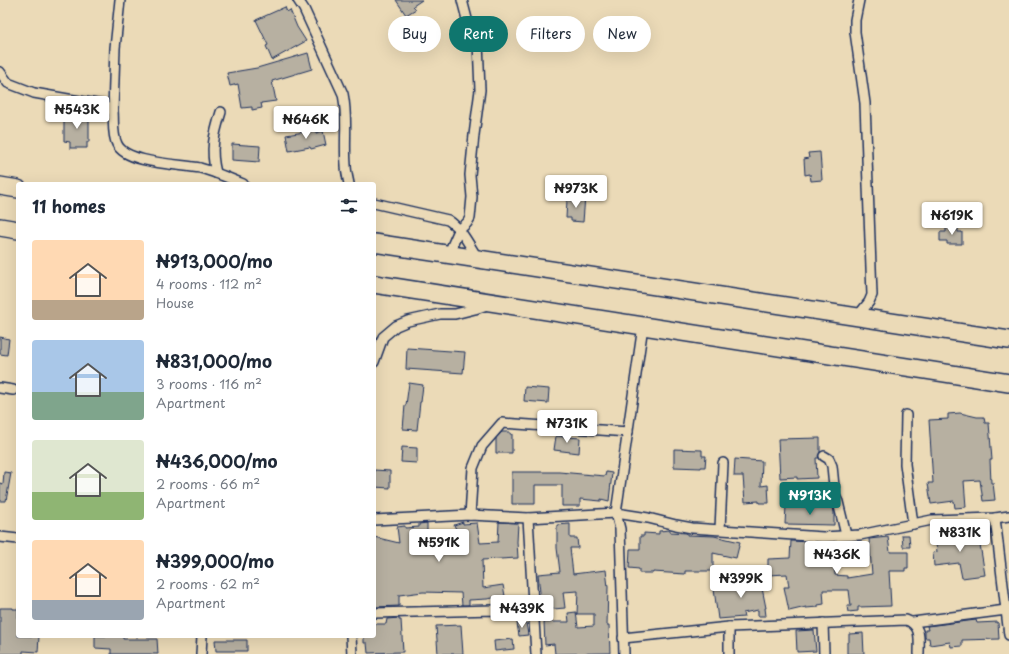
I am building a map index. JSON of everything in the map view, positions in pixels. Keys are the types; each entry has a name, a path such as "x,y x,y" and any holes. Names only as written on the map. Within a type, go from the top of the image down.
{"highway":[{"path":"0,186 16,189"},
{"path":"0,227 16,230"},
{"path":"376,243 1009,340"},
{"path":"376,284 1009,383"}],"street":[{"path":"120,0 115,48 113,111 114,133 117,144 121,149 141,160 216,172 238,182"},
{"path":"298,0 304,9 343,94 346,106 347,121 346,166 349,182"},
{"path":"448,255 459,230 467,223 471,207 470,175 480,90 478,43 467,19 462,0"},
{"path":"856,317 869,302 872,295 865,103 855,32 855,20 859,0"},
{"path":"0,72 8,83 34,93 102,105 113,111"},
{"path":"216,172 213,156 213,136 221,112"},
{"path":"376,203 448,220 455,224 478,259"},
{"path":"376,356 382,337 396,326 408,321 433,315 455,314 475,310 493,302"},
{"path":"624,654 620,528 616,513 643,326"},
{"path":"0,388 13,390"},
{"path":"906,415 905,464 913,524"},
{"path":"470,515 473,468 482,446 502,423 628,432"},
{"path":"824,456 829,459 832,466 835,496 838,502 846,535"},
{"path":"720,530 723,463"},
{"path":"376,520 470,515 528,518 616,513 648,518 676,525 720,530 823,536 860,535 932,520 995,518 1009,516"},
{"path":"528,518 536,654"},
{"path":"995,518 1009,635"},
{"path":"0,537 16,539"},
{"path":"376,613 494,610 533,613"},
{"path":"623,638 729,627 906,620 913,622 1006,610"},
{"path":"913,622 917,627 919,637 919,654"},
{"path":"823,623 824,654"},
{"path":"729,627 729,654"},
{"path":"201,654 202,638"},
{"path":"351,638 352,654"}],"building":[{"path":"396,0 422,0 413,6 416,9 406,15"},
{"path":"285,7 287,12 290,10 297,27 306,41 272,60 266,46 268,45 256,20"},
{"path":"308,53 312,69 272,81 276,101 261,103 262,108 252,110 252,107 242,108 238,84 230,86 227,73 257,68"},
{"path":"64,113 89,113 89,142 87,142 87,148 70,148 70,142 64,141"},
{"path":"316,130 316,133 323,131 326,145 311,149 310,147 289,151 286,135"},
{"path":"232,144 260,146 259,162 232,160"},
{"path":"820,152 822,180 811,181 810,174 805,175 804,159 809,158 808,153"},
{"path":"573,195 585,196 583,222 571,221 571,218 566,218 567,200 573,200"},
{"path":"946,227 958,227 958,232 962,232 962,244 947,244 947,241 940,241 940,232 946,232"},
{"path":"0,337 9,339 7,355 0,354"},
{"path":"407,348 465,352 463,373 406,369"},
{"path":"409,383 423,385 417,430 403,429"},
{"path":"525,387 549,389 548,403 524,401"},
{"path":"960,413 984,417 985,423 989,423 992,460 990,460 991,483 993,483 995,500 983,501 980,480 964,481 966,507 955,508 954,501 931,504 928,483 933,483 929,420 948,419 948,414"},
{"path":"502,432 510,432 510,434 512,434 512,453 496,453 496,438"},
{"path":"556,436 580,438 579,453 554,450"},
{"path":"820,438 819,458 816,458 817,478 780,478 778,439"},
{"path":"402,447 417,448 417,463 401,462"},
{"path":"674,449 702,450 702,456 706,456 705,467 674,467"},
{"path":"735,459 762,461 761,486 768,485 769,503 759,503 759,501 745,502 743,476 734,476"},
{"path":"376,470 390,471 390,488 376,487"},
{"path":"4,472 11,473 6,501 0,501 0,483 3,484"},
{"path":"512,472 559,472 605,476 606,472 612,473 609,501 601,499 601,501 580,499 580,506 562,506 562,485 535,485 535,504 512,504"},
{"path":"786,506 833,507 834,525 785,524"},
{"path":"463,522 463,524 477,523 480,543 498,542 499,522 518,523 518,558 482,560 483,588 503,585 505,596 469,600 469,605 462,605 461,593 423,592 399,595 399,606 376,607 376,537 399,543 397,527 419,527 419,524 427,523 427,533 456,529 454,525"},
{"path":"570,524 570,538 577,538 578,548 570,548 573,574 606,570 608,587 607,625 609,625 610,653 555,654 554,644 545,645 544,622 569,622 568,613 576,612 578,627 594,626 594,614 577,614 578,591 563,592 565,608 542,610 538,574 560,572 557,548 557,525"},
{"path":"670,530 670,532 687,533 687,535 714,536 740,542 736,558 713,553 713,571 685,571 685,574 653,572 639,573 639,569 629,568 630,549 640,549 640,536 644,536 644,533 659,534 659,531"},
{"path":"978,532 985,575 962,578 959,563 934,566 933,553 937,552 935,535 948,534 948,537"},
{"path":"902,535 909,535 910,547 903,547"},
{"path":"888,537 890,552 908,552 908,568 905,568 905,571 889,571 891,606 858,607 858,611 848,612 847,606 851,606 849,590 823,590 824,604 818,605 818,607 806,607 789,611 784,587 789,587 787,574 768,575 768,559 790,558 791,541 832,543 835,575 847,576 847,578 872,574 869,539"},
{"path":"763,576 764,583 761,583 766,616 758,616 758,610 743,613 744,617 718,619 714,589 732,587 731,581"},
{"path":"0,608 13,608 16,609 16,638 39,638 38,652 23,651 23,654 0,654"},
{"path":"399,618 399,620 401,620 403,652 368,653 367,643 364,643 364,638 376,638 376,624 386,624 387,619"},
{"path":"976,620 977,623 998,622 999,639 962,640 962,646 951,647 950,642 930,645 929,638 925,638 925,630 928,630 927,626"},
{"path":"517,623 526,623 528,635 519,636"},
{"path":"461,625 463,654 438,654 436,626"},
{"path":"814,630 816,651 797,652 796,631"},
{"path":"863,633 864,654 847,654 849,634"},
{"path":"95,638 157,639 158,654 111,654 111,649 95,648"},
{"path":"513,639 514,649 495,651 494,641"},
{"path":"215,640 247,640 247,651 216,651"}]}
